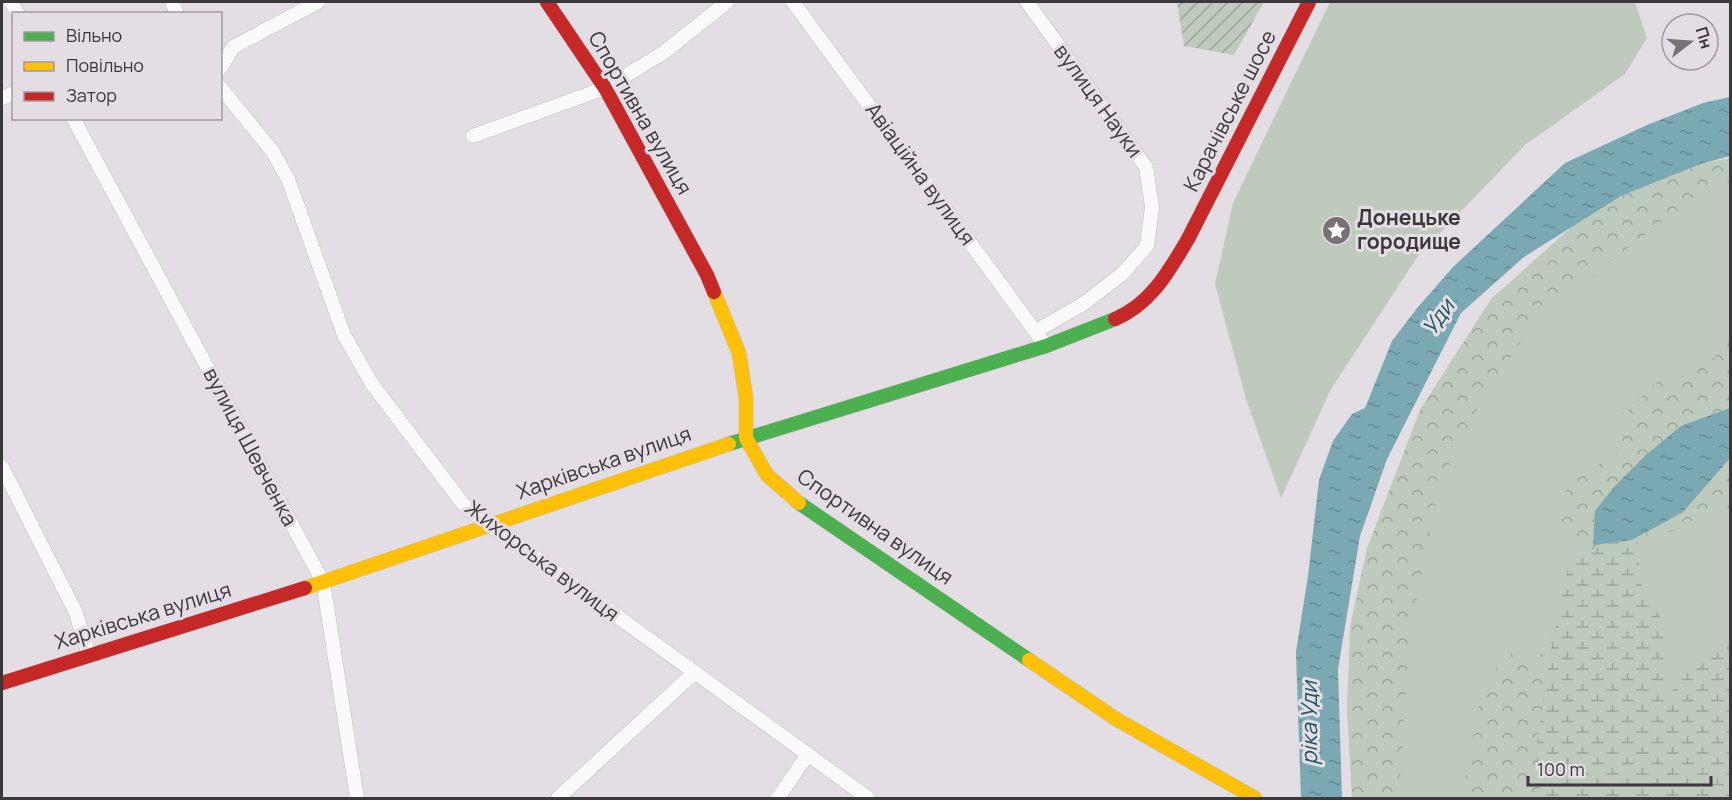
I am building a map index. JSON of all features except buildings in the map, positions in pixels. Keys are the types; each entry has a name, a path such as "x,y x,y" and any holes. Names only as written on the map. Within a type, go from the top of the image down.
{"main road":[{"name":"Спортивна вулиця","path":"547,2 605,88 707,276 739,353 746,398 746,438 767,475 808,510 1116,719 1255,798"},
{"name":"Карачівське шосе","path":"1188,239 1309,2"},
{"name":"Харківська вулиця","path":"2,683 322,582 746,438 1046,346 1119,317 1144,301 1167,275 1188,239"}],"street":[{"path":"222,65 232,47 318,2"},
{"path":"473,136 605,88 663,53 727,2"},
{"name":"Авіаційна вулиця","path":"793,2 1046,346"},
{"name":"вулиця Науки","path":"1027,2 1146,167 1152,207 1147,246 1122,274 1083,304 1036,331"},
{"name":"Жихорська вулиця","path":"222,89 273,152 288,178 344,335 372,384 463,504 488,525 868,798"},
{"name":"вулиця Шевченка","path":"74,120 322,582 357,798"},
{"path":"2,467 76,613 88,655"},
{"path":"558,798 693,673"},
{"path":"778,798 808,754"}],"green space":[{"path":"1177,2 1264,2 1234,55 1184,46"},
{"name":"Донецьке городище","path":"1330,2 1635,2 1647,38 1625,74 1525,145 1418,256 1331,389 1281,498 1246,399 1215,284 1233,203"},
{"path":"1730,158 1730,182 1691,200 1608,263 1525,335 1478,407 1439,489 1409,635 1399,798 1352,798 1347,710 1350,627 1367,548 1420,410 1491,299 1577,222 1621,196 1701,164"},
{"path":"1730,162 1730,798 1361,798 1430,475 1540,300"},
{"path":"1730,339 1730,512 1716,509 1640,547 1584,552 1560,535 1556,513 1570,481 1621,452 1623,414 1661,379 1709,363"},
{"path":"1637,538 1641,583 1664,625 1666,699 1703,652 1730,636 1730,798 1541,798 1536,752 1551,648 1567,571 1598,545"},
{"path":"1552,639 1536,751 1596,798 1461,798 1484,681 1513,652 1530,668"}],"water":[{"path":"1730,97 1730,156 1701,164 1621,196 1524,257 1461,313 1387,459 1360,536 1338,669 1342,798 1301,798 1296,652 1308,576 1319,480 1333,441 1352,414 1365,408 1392,341 1453,267 1565,163 1647,125 1703,103"},
{"path":"1730,408 1730,458 1683,512 1632,540 1593,545 1595,511 1614,487 1647,454 1681,426"}],"traffic: fast":[{"path":"729,444 1046,346 1115,319"},
{"path":"799,503 1029,660"}],"traffic: slow":[{"path":"714,292 739,353 746,398 746,438 767,475 799,503"},
{"path":"305,588 729,444"},
{"path":"1029,660 1116,719 1255,798"}],"traffic: jam":[{"path":"547,2 605,88 707,275 714,292"},
{"path":"1115,319 1128,313 1149,296 1174,263 1309,2"},
{"path":"2,683 305,588"}],"place":[{"name":"Донецьке городище","path":"1336,230"}],"water label":[{"name":"Уди","path":"1438,317"},
{"name":"ріка Уди","path":"1309,723"}]}
